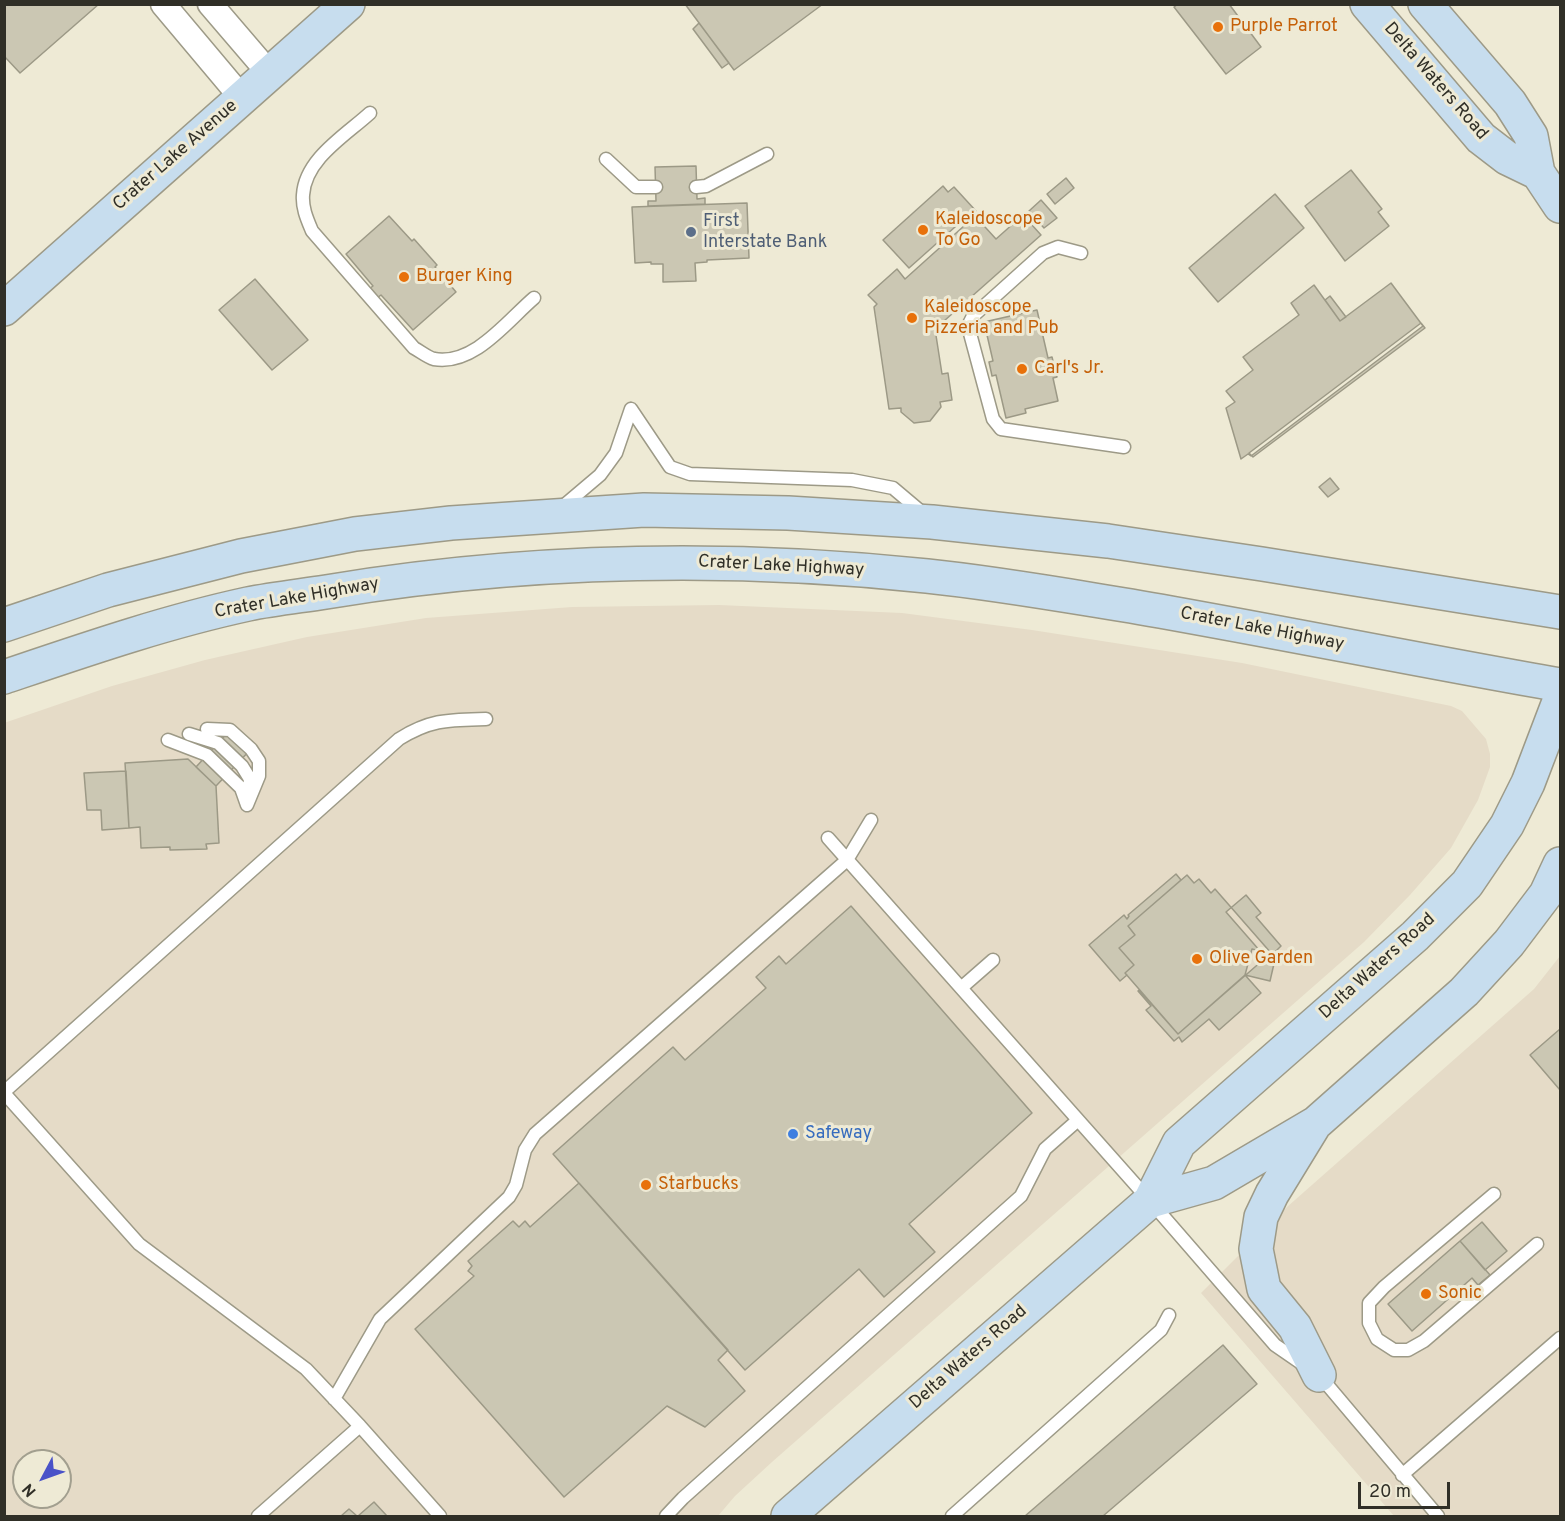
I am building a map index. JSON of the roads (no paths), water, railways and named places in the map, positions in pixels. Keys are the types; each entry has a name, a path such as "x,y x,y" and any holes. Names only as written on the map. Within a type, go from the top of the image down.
{"main road":[{"name":"Crater Lake Avenue","path":"4,309 348,4"},
{"name":"Delta Waters Road","path":"1367,4 1481,138 1507,158 1538,173"},
{"path":"1425,4 1510,103 1531,136 1538,173 1560,207"},
{"path":"4,625 108,590 241,556 356,534 451,523 644,510 788,513 932,522 1120,543 1560,612"},
{"name":"Crater Lake Highway","path":"4,677 125,636 247,604 377,583 499,570 646,562 785,566 927,576 1059,594 1180,615 1560,686"},
{"name":"Delta Waters Road","path":"788,1516 1150,1202 1179,1143 1415,936 1467,884 1507,825 1528,783 1560,699"},
{"name":"Delta Waters Road","path":"1150,1202 1214,1183 1316,1123 1464,992 1509,943 1553,886 1560,864"},
{"path":"1316,1123 1272,1194 1261,1218 1256,1249 1264,1290 1295,1327 1319,1375"}],"street":[{"path":"163,4 242,98"},
{"path":"210,4 270,74"}],"lane":[{"path":"370,113 314,164 306,179 303,195 304,212 312,231 414,348 432,358 454,359 472,353 534,298"},
{"path":"696,187 706,186 767,154"},
{"path":"606,159 636,188 656,187"},
{"path":"1081,253 1058,247 1043,253 973,316 968,326 993,419 1001,429 1124,447"},
{"path":"551,516 600,475 616,453 631,409 670,467 690,474 852,480 893,488 932,522"},
{"path":"440,1516 306,1369 139,1244 4,1093 399,739 418,727 439,721 486,719"},
{"path":"207,729 230,730 259,761 259,776 247,805"},
{"path":"189,734 218,743 242,766 250,778 247,805"},
{"path":"168,740 207,755 241,788 247,805"},
{"path":"334,1399 380,1319 509,1197 516,1185 525,1150 535,1134 847,860 871,820"},
{"path":"828,837 1275,1345 1319,1375 1438,1516"},
{"path":"962,988 993,960"},
{"path":"666,1516 683,1498 1021,1196 1045,1149 1078,1120"},
{"path":"1494,1194 1384,1287 1369,1303 1369,1323 1377,1339 1394,1350 1408,1350 1424,1341 1537,1244"},
{"path":"951,1516 1161,1330 1169,1315"},
{"path":"1402,1475 1560,1338"},
{"path":"258,1516 360,1426"}],"place":[{"name":"Purple Parrot","path":"1218,27"},
{"name":"Kaleidoscope To Go","path":"923,230"},
{"name":"First Interstate Bank","path":"691,232"},
{"name":"Burger King","path":"404,277"},
{"name":"Kaleidoscope Pizzeria and Pub","path":"912,318"},
{"name":"Carl's Jr.","path":"1022,369"},
{"name":"Olive Garden","path":"1197,959"},
{"name":"Safeway","path":"793,1134"},
{"name":"Starbucks","path":"646,1185"},
{"name":"Sonic","path":"1426,1294"}]}
